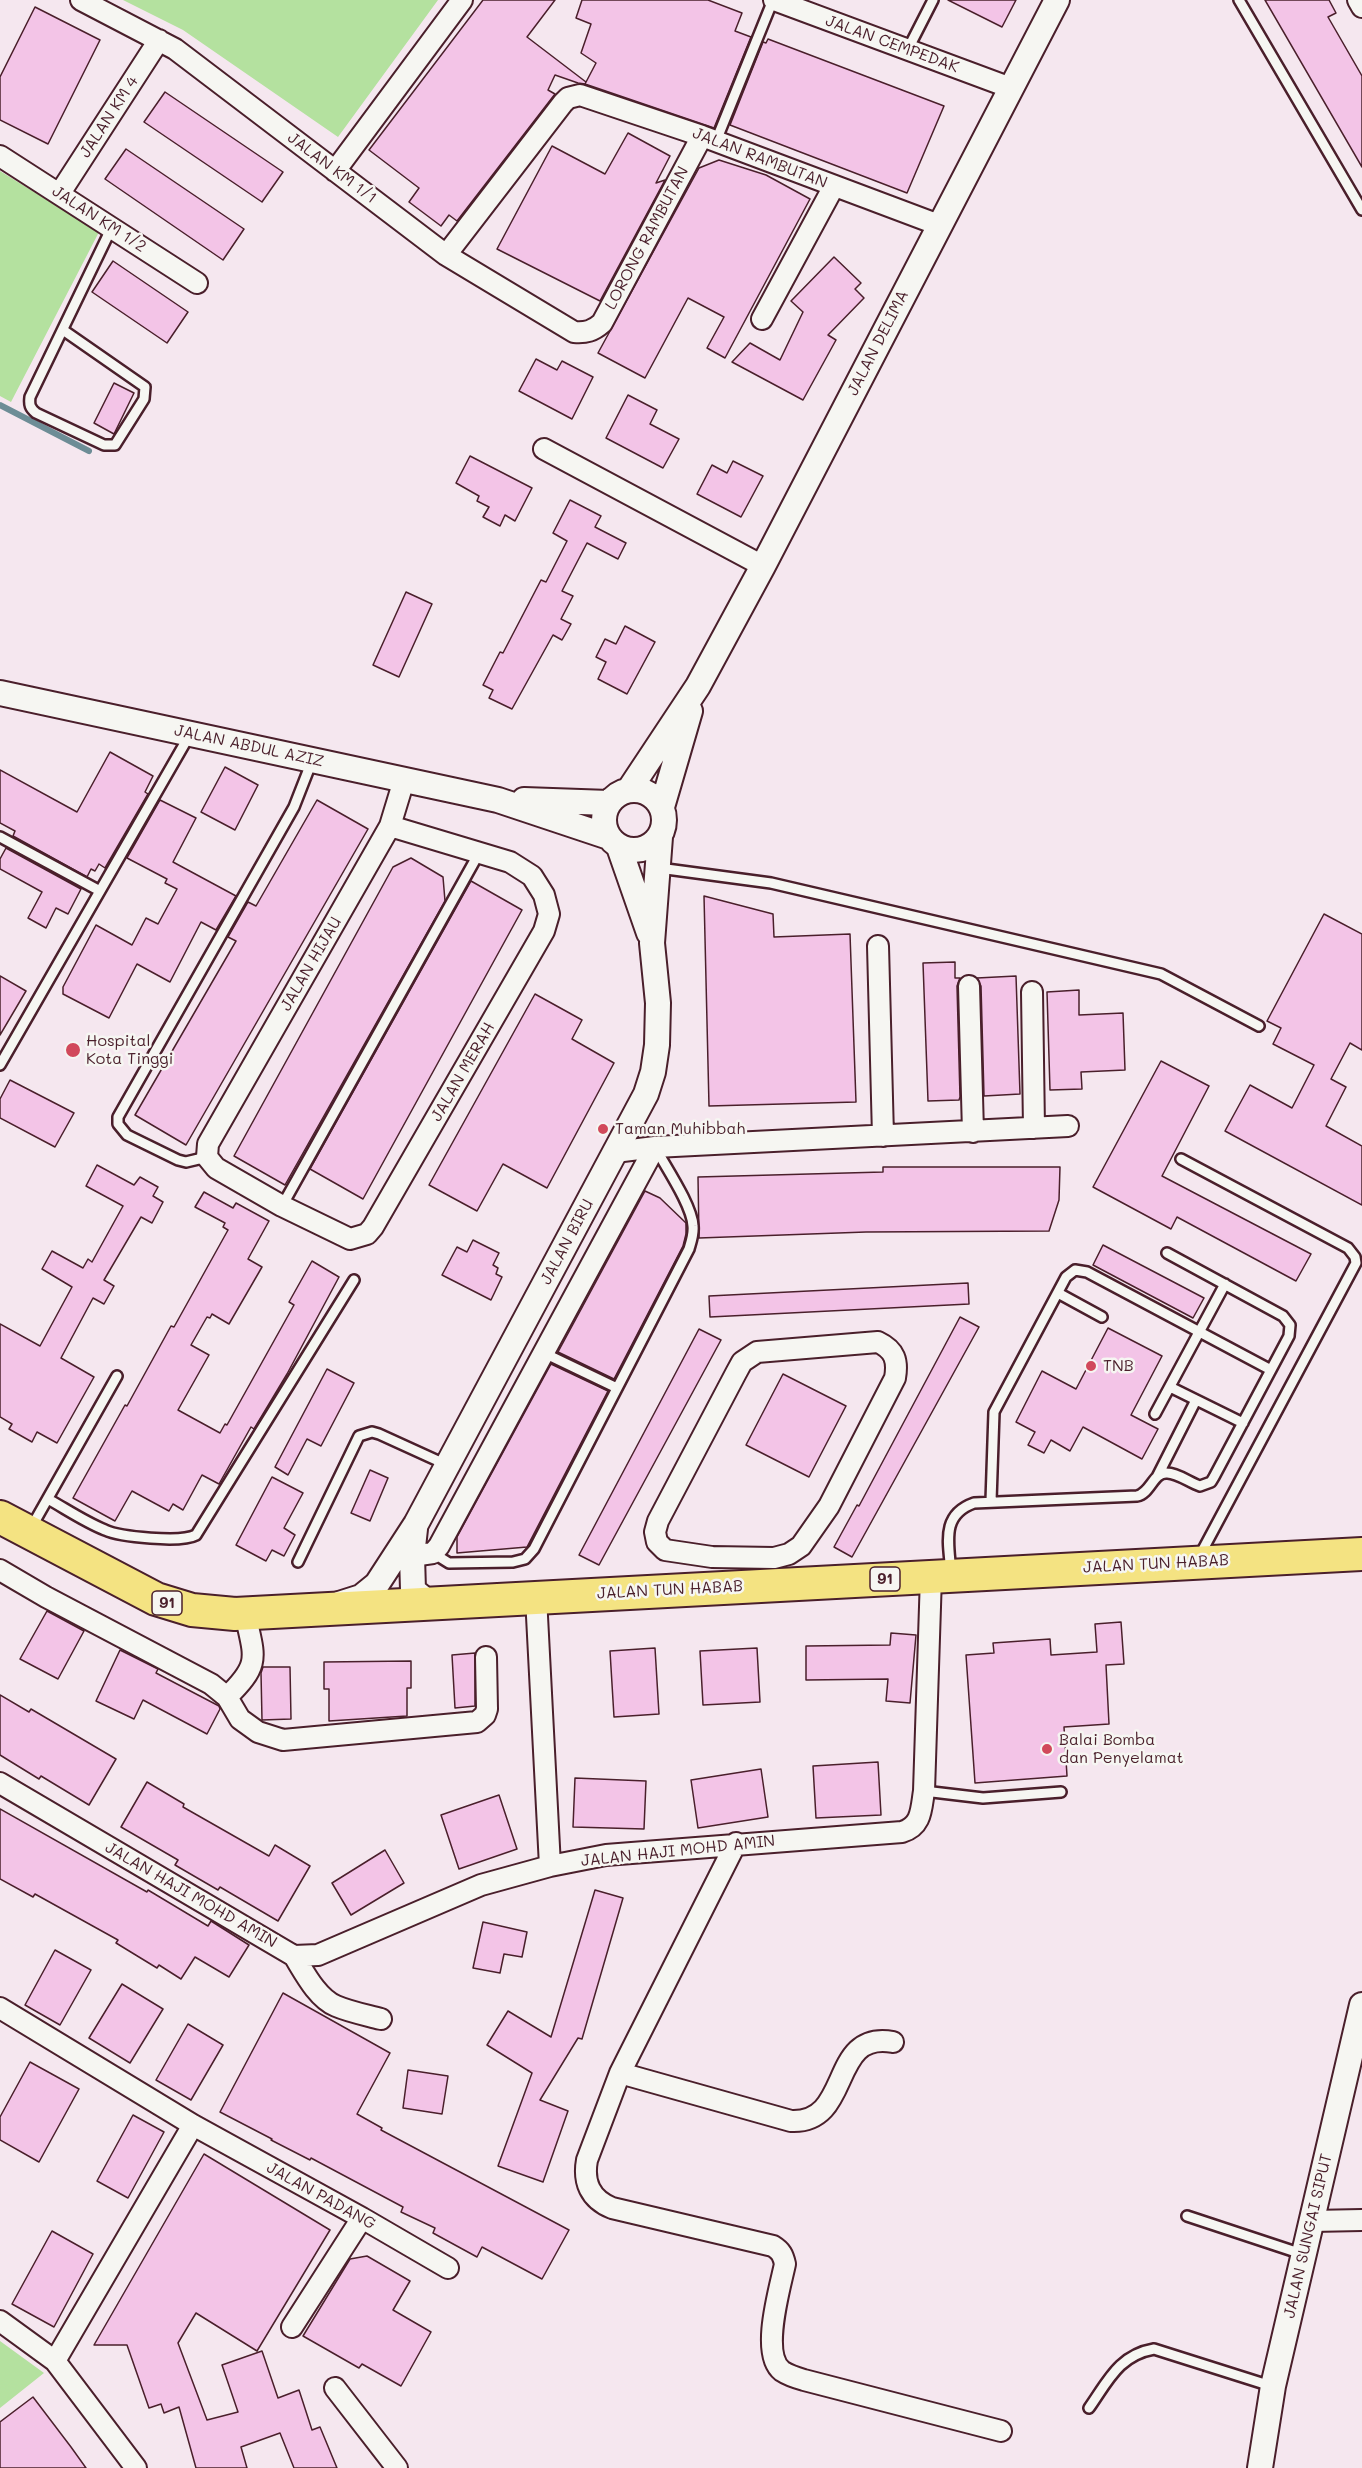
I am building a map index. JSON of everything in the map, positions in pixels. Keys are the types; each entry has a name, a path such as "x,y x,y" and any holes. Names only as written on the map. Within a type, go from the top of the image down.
{"highway":[{"name":"JALAN TUN HABAB","path":"0,1517 156,1599 192,1610 245,1613 1196,1562 1355,1556"}],"street":[{"name":"JALAN KM 1/1","path":"81,0 175,49 446,255 564,327 574,332 585,333"},
{"path":"335,171 462,0"},
{"name":"JALAN CEMPEDAK","path":"773,0 822,8 908,49 1011,88"},
{"name":"JALAN DELIMA","path":"619,797 698,686 763,566 1057,0"},
{"path":"1358,0 1362,7"},
{"name":"JALAN KM 4","path":"60,194 159,40"},
{"name":"JALAN RAMBUTAN","path":"446,255 563,103 568,98 580,94 709,139 939,225"},
{"name":"LORONG RAMBUTAN","path":"585,333 602,323 709,139"},
{"name":"JALAN KM 1/2","path":"0,156 197,283"},
{"path":"762,319 834,186"},
{"path":"544,449 763,566"},
{"name":"JALAN DELIMA","path":"662,807 698,686"},
{"name":"JALAN ABDUL AZIZ","path":"0,693 498,800"},
{"name":"JALAN HIJAU","path":"208,1150 390,826 404,780"},
{"path":"648,793 662,807 665,817 660,837 646,849 628,850 614,842 498,800 619,797 648,793"},
{"path":"614,842 604,820 619,797"},
{"name":"JALAN MERAH","path":"208,1150 216,1168 282,1206 350,1239 367,1233 384,1208 544,932 549,914 544,895 532,876 510,862 390,826"},
{"name":"JALAN BIRU","path":"322,1609 361,1597 377,1584 416,1524 646,1094 653,1072 657,1045 658,1003 652,943 660,837"},
{"name":"JALAN BIRU","path":"614,842 652,943"},
{"path":"878,946 883,1136"},
{"path":"969,986 973,1132"},
{"path":"1032,992 1035,1128"},
{"path":"615,1152 655,1147 1068,1126"},
{"path":"423,1555 440,1546 655,1147"},
{"path":"878,1342 887,1346 893,1353 897,1365 894,1378 830,1506 801,1546 789,1554 774,1558 712,1557 664,1550 657,1542 655,1532 658,1521 742,1362 749,1356 767,1350 878,1342"},
{"name":"JALAN BIRU","path":"416,1524 423,1555 412,1590 429,1603"},
{"path":"703,1588 712,1557"},
{"path":"0,1570 46,1597 211,1684 227,1697 240,1719 258,1732 283,1740 477,1722 485,1715 487,1709 486,1657"},
{"name":"JALAN HAJI MOHD AMIN","path":"0,1783 294,1956 318,1955 481,1885 550,1866 606,1855 736,1843 902,1832 911,1829 918,1822 924,1791 941,1576"},
{"path":"536,1597 550,1866"},
{"path":"227,1697 246,1679 254,1659 245,1613"},
{"path":"736,1843 620,2073 587,2160 585,2172 587,2186 602,2204 612,2208 773,2246 779,2250 784,2256 785,2264 772,2337 774,2361 781,2370 804,2380 1001,2431"},
{"path":"294,1956 315,1987 328,2001 335,2006 381,2019"},
{"name":"JALAN SUNGAI SIPUT","path":"1260,2468 1274,2386 1362,2005"},
{"name":"JALAN PADANG","path":"0,2008 193,2125 363,2218 448,2268"},
{"path":"620,2073 791,2121 804,2122 822,2112 853,2056 861,2047 879,2040 893,2042"},
{"path":"55,2361 193,2125"},
{"path":"292,2327 363,2218"},
{"path":"1312,2221 1362,2220"},
{"path":"0,2321 55,2361 136,2468"},
{"path":"335,2388 397,2468"}],"lane":[{"path":"709,139 773,0"},
{"path":"908,49 933,0"},
{"path":"1239,0 1362,210"},
{"path":"63,330 145,387 144,399 115,445 104,445 31,409 30,397 112,227"},
{"path":"0,1065 190,734"},
{"path":"208,1150 186,1162 178,1160 127,1135 118,1124 118,1117 294,807 312,760"},
{"path":"0,837 100,891"},
{"path":"282,1206 479,853"},
{"path":"657,867 771,883 1161,974 1259,1026"},
{"path":"423,1555 453,1564 513,1562 525,1559 534,1549 693,1237 693,1225 688,1208 655,1147"},
{"path":"1181,1160 1348,1248 1355,1257 1356,1263 1196,1562"},
{"path":"1157,1477 1168,1473 1200,1486 1211,1482 1291,1330 1287,1319 1167,1253"},
{"path":"991,1501 994,1412 1070,1273 1081,1270 1271,1370"},
{"path":"48,1498 114,1533 174,1539 189,1539 196,1536 354,1280"},
{"path":"1155,1414 1225,1284"},
{"path":"1058,1293 1102,1317"},
{"path":"544,1353 617,1388"},
{"path":"28,1533 117,1376"},
{"path":"1170,1386 1243,1423"},
{"path":"941,1576 948,1534 954,1516 965,1506 991,1501 1137,1496 1147,1492 1196,1400"},
{"path":"298,1562 359,1437 365,1433 379,1434 447,1465"},
{"path":"924,1791 983,1798 1060,1792"},
{"path":"1188,2216 1304,2255"},
{"path":"1089,2408 1124,2361 1137,2352 1154,2349 1274,2386"}],"green space":[{"path":"123,0 438,0 338,137 183,30"},
{"path":"0,171 99,232 11,402 0,396"},
{"path":"0,2341 44,2373 0,2408"}],"building":[{"path":"483,0 555,0 527,37 586,82 585,84 578,83 555,75 548,90 555,94 457,221 449,215 441,226 409,202 419,188 369,150"},
{"path":"582,0 708,0 742,13 735,31 751,37 714,128 585,84 596,63 581,53 591,24 576,18"},
{"path":"948,0 1016,0 1002,27"},
{"path":"1265,0 1329,0 1336,13 1328,17 1362,76 1362,167"},
{"path":"35,7 100,40 48,144 0,120 0,77"},
{"path":"768,39 944,106 907,193 730,125 763,42 766,43"},
{"path":"165,92 283,172 262,202 144,122"},
{"path":"628,133 670,156 656,183 665,180 600,301 497,249 552,146 605,174"},
{"path":"126,149 244,229 223,260 105,179"},
{"path":"719,160 766,175 810,199 725,358 707,348 724,317 688,298 645,378 598,353 699,168"},
{"path":"834,257 861,283 855,289 864,298 828,335 836,340 803,400 732,362 750,343 780,360 803,312 791,301"},
{"path":"113,261 188,312 167,343 92,292"},
{"path":"536,359 557,370 562,361 593,377 572,419 519,391"},
{"path":"114,383 134,393 114,434 94,423"},
{"path":"628,395 657,410 650,424 679,439 663,468 606,438"},
{"path":"470,456 532,488 515,521 505,515 500,526 483,517 489,507 477,501 479,496 456,483"},
{"path":"733,461 763,476 741,517 697,494 712,465 727,473"},
{"path":"570,500 601,516 595,527 626,543 618,559 587,543 562,591 573,596 561,619 571,624 562,640 553,635 512,709 489,698 493,690 483,685 500,652 503,653 541,580 546,582 567,541 553,533"},
{"path":"406,592 432,604 399,677 373,665"},
{"path":"625,626 655,642 627,694 598,679 606,662 596,657 605,639 616,644"},
{"path":"110,752 153,776 145,792 148,794 105,868 99,864 95,871 91,869 87,877 13,836 15,831 0,823 0,770 77,812"},
{"path":"225,767 258,785 235,830 201,812"},
{"path":"160,800 196,818 173,862 236,896 216,930 201,922 170,982 137,964 109,1018 63,994 63,987 96,925 132,945 146,918 158,924 177,889 165,883 167,879 127,858"},
{"path":"317,800 368,829 186,1145 135,1115 236,941 228,937 248,902 256,906"},
{"path":"6,848 81,889 68,914 56,908 46,928 28,918 42,892 0,869 0,859"},
{"path":"411,858 443,877 445,901 285,1185 234,1156 393,867"},
{"path":"471,881 522,910 363,1199 310,1169"},
{"path":"704,896 773,914 774,937 850,934 856,1102 709,1106"},
{"path":"1324,914 1362,934 1362,1050 1350,1043 1331,1079 1346,1087 1326,1126 1362,1146 1362,1205 1225,1131 1250,1085 1292,1108 1314,1065 1273,1044 1281,1028 1267,1021"},
{"path":"955,962 955,978 960,978 957,986 960,1097 959,1100 928,1101 923,963"},
{"path":"0,976 26,991 0,1035"},
{"path":"1016,976 1020,1094 984,1096 981,986 977,978"},
{"path":"1079,990 1079,1015 1123,1013 1125,1070 1081,1072 1082,1089 1050,1090 1047,992"},
{"path":"535,994 582,1020 572,1039 614,1063 547,1188 503,1164 477,1211 429,1185"},
{"path":"1161,1061 1209,1086 1162,1176 1311,1254 1296,1281 1177,1217 1171,1229 1093,1187"},
{"path":"10,1080 74,1113 55,1147 0,1118 0,1099"},
{"path":"97,1165 134,1185 140,1177 158,1187 153,1196 163,1202 152,1223 141,1217 104,1280 114,1286 104,1304 93,1298 61,1358 94,1377 57,1443 37,1432 32,1442 9,1429 12,1424 0,1417 0,1324 40,1346 72,1287 42,1269 52,1251 83,1268 88,1259 92,1262 123,1206 86,1186"},
{"path":"883,1167 1060,1167 1059,1200 1049,1231 866,1232 699,1238 698,1177 883,1172"},
{"path":"645,1191 660,1198 686,1223 686,1234 683,1246 614,1379 558,1352"},
{"path":"204,1192 233,1208 236,1203 269,1221 248,1259 262,1267 229,1324 212,1314 210,1318 207,1317 191,1345 209,1355 178,1410 220,1433 225,1424 227,1425 294,1305 289,1302 312,1261 339,1277 287,1374 254,1429 251,1427 219,1484 202,1475 183,1510 173,1504 169,1511 132,1491 115,1521 73,1498 171,1326 174,1327 228,1230 223,1227 225,1223 195,1207"},
{"path":"473,1240 499,1253 493,1265 498,1268 496,1274 502,1277 491,1300 442,1275 457,1247 467,1252"},
{"path":"1103,1245 1204,1298 1193,1318 1093,1265"},
{"path":"968,1283 969,1304 710,1317 709,1296"},
{"path":"960,1317 979,1327 852,1557 834,1547 857,1505 859,1506"},
{"path":"1108,1328 1162,1356 1131,1415 1158,1429 1142,1459 1083,1427 1070,1451 1051,1440 1044,1453 1028,1445 1035,1432 1016,1422 1042,1371 1076,1389"},
{"path":"699,1329 721,1340 599,1565 579,1555"},
{"path":"551,1364 608,1391 527,1547 457,1553 457,1537"},
{"path":"327,1369 354,1383 321,1446 307,1439 288,1475 275,1467"},
{"path":"783,1374 846,1406 809,1477 746,1445"},
{"path":"370,1470 388,1478 370,1521 351,1513"},
{"path":"272,1477 303,1493 284,1528 295,1535 284,1556 272,1550 266,1561 236,1545"},
{"path":"47,1611 84,1631 58,1679 20,1659"},
{"path":"1121,1622 1124,1664 1106,1665 1109,1724 1064,1727 1067,1776 975,1783 966,1655 994,1653 993,1643 1050,1639 1051,1655 1097,1652 1095,1624"},
{"path":"891,1633 916,1635 910,1703 886,1701 888,1679 806,1680 806,1646 890,1645"},
{"path":"655,1648 659,1714 614,1717 610,1651"},
{"path":"757,1648 760,1702 703,1705 700,1651"},
{"path":"120,1650 158,1669 156,1673 219,1706 220,1709 207,1734 143,1700 134,1719 96,1701"},
{"path":"475,1653 475,1706 455,1708 452,1655"},
{"path":"411,1661 411,1688 407,1688 407,1716 329,1721 329,1689 324,1689 324,1662"},
{"path":"263,1667 290,1667 291,1719 262,1720 261,1673"},
{"path":"0,1695 29,1712 31,1709 116,1759 89,1805 41,1776 39,1779 0,1755"},
{"path":"878,1762 881,1815 816,1818 813,1766"},
{"path":"761,1769 768,1817 698,1828 691,1780"},
{"path":"575,1778 646,1781 644,1829 573,1827"},
{"path":"147,1782 184,1804 183,1807 269,1856 275,1845 310,1866 278,1921 220,1887 218,1890 175,1865 178,1860 121,1827"},
{"path":"499,1795 517,1849 459,1869 441,1815"},
{"path":"0,1809 147,1892 148,1890 208,1926 211,1921 249,1945 229,1977 195,1957 181,1979 159,1965 157,1968 116,1943 118,1940 35,1894 33,1897 0,1879"},
{"path":"385,1850 404,1883 351,1915 332,1883"},
{"path":"595,1890 623,1898 582,2039 578,2038 540,2100 568,2111 543,2182 498,2166 532,2073 487,2045 508,2011 551,2037"},
{"path":"483,1922 527,1932 522,1957 504,1954 500,1973 473,1968"},
{"path":"55,1950 91,1970 60,2025 25,2005"},
{"path":"122,1984 163,2009 130,2063 89,2038"},
{"path":"283,1993 390,2053 357,2114 382,2128 381,2130 569,2230 542,2279 482,2247 477,2257 433,2233 435,2228 401,2212 403,2207 220,2112"},
{"path":"188,2024 223,2045 191,2100 156,2080"},
{"path":"30,2062 79,2089 39,2162 0,2140 0,2117"},
{"path":"408,2070 448,2076 442,2114 403,2108"},
{"path":"133,2115 164,2132 128,2198 97,2181"},
{"path":"204,2154 330,2230 257,2351 196,2313 178,2343 207,2420 238,2412 222,2365 262,2351 278,2398 299,2390 312,2430 320,2427 337,2468 294,2468 280,2433 241,2447 247,2468 196,2468 179,2407 164,2413 161,2404 149,2408 127,2345 94,2345"},
{"path":"52,2231 93,2254 54,2327 12,2304"},
{"path":"367,2256 410,2281 393,2310 431,2332 401,2386 362,2364 359,2368 303,2336 350,2259"},
{"path":"33,2397 86,2468 0,2468 0,2422"}],"waterway":[{"path":"0,405 89,451"}],"place":[{"name":"Hospital Kota Tinggi","path":"73,1050"},
{"name":"Taman Muhibbah","path":"603,1129"},
{"name":"TNB","path":"1091,1366"},
{"name":"Balai Bomba dan Penyelamat","path":"1047,1749"}]}
